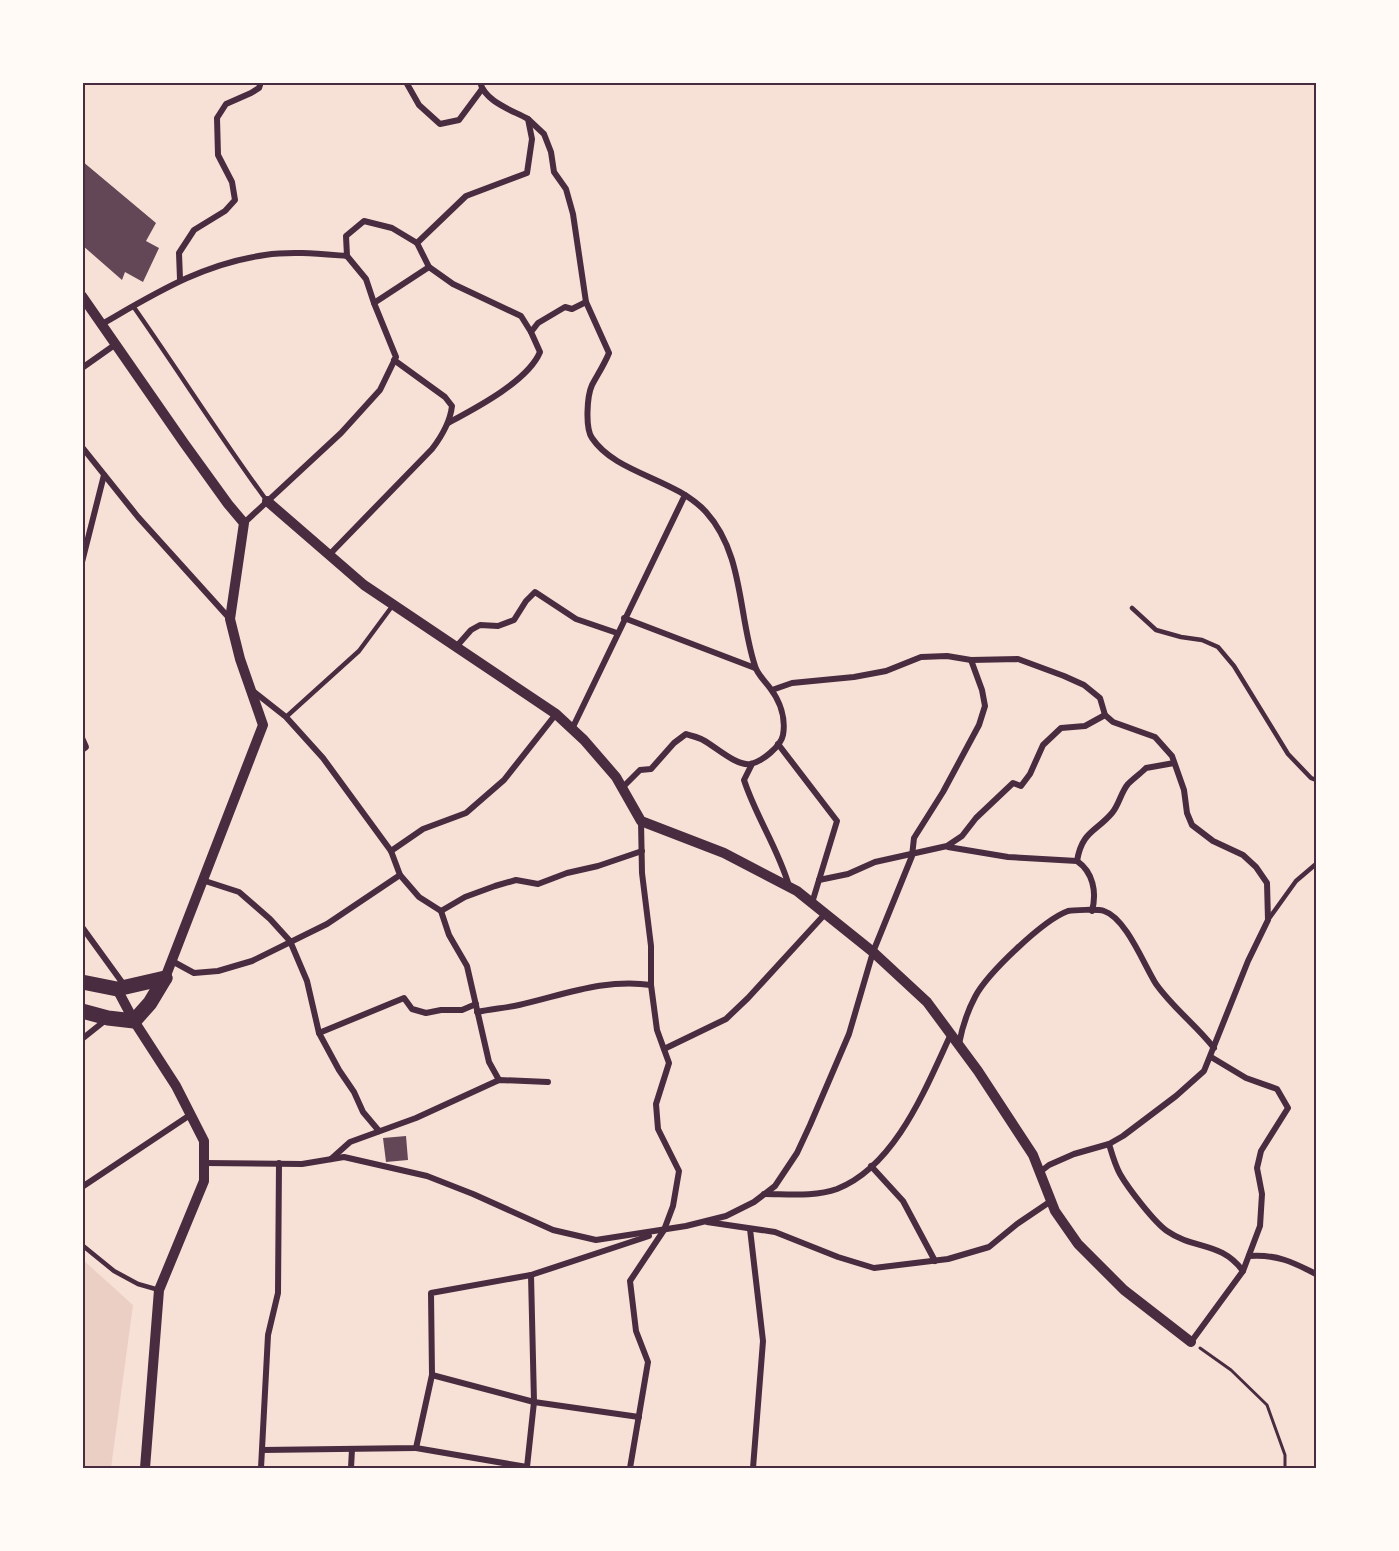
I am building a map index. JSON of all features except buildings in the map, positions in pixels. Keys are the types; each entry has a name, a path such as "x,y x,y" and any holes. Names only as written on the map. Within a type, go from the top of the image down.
{"main road":[{"path":"82,982 121,988 165,978"},
{"path":"82,1011 108,1018 134,1021 150,1003 165,978"}],"street":[{"path":"180,279 178,253 194,230 225,211 235,200 232,182 218,155 217,118 226,104 259,88 261,82"},
{"path":"406,82 419,105 440,124 459,120 481,86 490,98 528,119 544,134 551,152 554,172 567,189 586,302 609,353 592,386 587,419 591,437 608,455 637,472 680,490 704,510 720,530 729,552 742,599 755,668 772,690 784,716 783,738 771,752 752,764 744,780 783,867 789,886"},
{"path":"417,243 466,196 526,173 532,139 528,119"},
{"path":"165,978 263,725 240,659 230,619 244,523 341,433 380,390 396,357 366,279 347,256 346,236 364,221 392,228 417,243 429,267 453,284 521,316 540,352 535,363 494,397 448,423"},
{"path":"102,324 180,279 231,261 267,254 347,256"},
{"path":"374,303 429,267"},
{"path":"82,296 228,504 244,523"},
{"path":"531,332 537,323 565,307 572,309 586,302"},
{"path":"82,368 116,344"},
{"path":"329,555 432,449 443,435 451,416 452,406 445,396 394,360"},
{"path":"82,447 138,517 230,619"},
{"path":"82,562 104,475"},
{"path":"572,729 685,495"},
{"path":"267,501 364,585 556,714 584,740 616,777 641,821 645,907 651,946 651,985 657,1030 669,1062 656,1104 658,1129 679,1171 673,1206 664,1230 630,1281 636,1331 648,1362 630,1468"},
{"path":"456,648 471,630 480,625 498,626 514,620 526,601 535,592 576,619 617,633"},
{"path":"624,618 755,668"},
{"path":"772,690 792,683 854,677 886,671 921,657 947,656 971,660 1018,659 1064,676 1084,685 1100,698 1105,715 1113,722 1155,736 1172,756 1184,790 1187,813 1192,825 1213,841 1243,855 1256,867 1267,883 1268,920 1248,961 1204,1071 1142,1123 1109,1144 1074,1154 1049,1165 1040,1172"},
{"path":"204,1163 303,1164 344,1157 427,1176 553,1230 596,1240 704,1222 726,1216 754,1202 775,1186 797,1153 849,1034 873,952 912,856 914,838 972,741 985,706 971,660"},
{"path":"251,689 285,717 323,758 391,851 400,874 418,897 441,911 449,935 467,966 489,1062 499,1080"},
{"path":"391,851 423,829 466,813 504,780 556,714"},
{"path":"819,880 848,874 875,862 912,856 947,846 962,836 976,818 1013,783 1021,786 1030,774 1043,745 1061,728 1085,726 1105,715"},
{"path":"622,788 640,770 651,769 674,742 686,734 702,739 739,764 752,764"},
{"path":"82,738 86,747 82,750"},
{"path":"778,744 837,821 812,903"},
{"path":"1077,861 1079,849 1086,837 1113,812 1129,783 1146,768 1174,763"},
{"path":"641,821 724,853 789,886 873,952 927,1002 978,1071 1033,1155 1055,1211 1078,1244 1124,1290 1191,1342 1243,1271 1260,1226 1263,1194 1257,1168 1261,1151 1288,1108 1277,1089 1246,1078 1211,1057"},
{"path":"947,846 1008,857 1077,861 1086,867 1095,891 1092,911"},
{"path":"441,911 465,897 495,886 516,880 538,884 642,851"},
{"path":"172,962 194,973 218,971 252,961 327,924 400,874"},
{"path":"202,880 239,892 270,919 290,941 307,981 320,1033 363,1112 379,1131"},
{"path":"959,1045 964,1022 975,996 990,974 1021,945 1069,910 1104,911 1123,926 1162,992 1174,1008 1198,1028 1214,1048"},
{"path":"664,1049 726,1019 825,914"},
{"path":"82,927 121,988 134,1021 176,1086 204,1141 204,1181 159,1290 145,1468"},
{"path":"477,1012 519,1005 606,984 635,982 651,985"},
{"path":"320,1033 404,998 412,1009 426,1013 462,1010 476,1004"},
{"path":"82,1039 108,1018"},
{"path":"764,1194 811,1194 836,1190 861,1177 906,1124 951,1034"},
{"path":"331,1159 350,1142 417,1118 499,1080 548,1082"},
{"path":"82,1187 190,1115"},
{"path":"1109,1144 1120,1174 1167,1231 1222,1251 1235,1260 1243,1271"},
{"path":"261,1468 268,1335 278,1293 279,1163"},
{"path":"871,1166 903,1201 935,1261"},
{"path":"704,1222 775,1232 838,1257 874,1268 948,1259 989,1247 1051,1201"},
{"path":"750,1229 763,1341 753,1468"},
{"path":"416,1448 432,1375 431,1293 531,1275 664,1230"},
{"path":"1249,1256 1268,1254 1290,1261 1317,1274"},
{"path":"262,1450 416,1448 527,1467 534,1402 531,1275"},
{"path":"432,1375 534,1402 639,1417"},
{"path":"351,1468 352,1449"}],"lane":[{"path":"133,306 267,501"},
{"path":"285,717 359,651 393,605"},
{"path":"1132,608 1156,630 1203,640 1218,647 1234,666 1288,754 1311,778 1317,780"},
{"path":"1268,920 1296,881 1317,864"},
{"path":"82,1245 114,1271 138,1284 159,1290"}],"path":[{"path":"1191,1342 1231,1370 1267,1405 1285,1455 1286,1468"}],"shaded area":[{"path":"83,1260 133,1305 111,1468 83,1468"}]}
